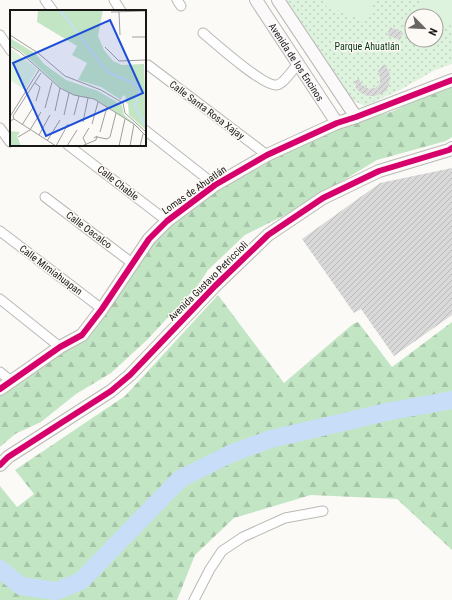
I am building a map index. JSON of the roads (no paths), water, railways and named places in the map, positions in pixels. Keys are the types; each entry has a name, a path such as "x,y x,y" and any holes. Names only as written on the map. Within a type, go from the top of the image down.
{"street":[{"path":"45,0 52,10"},
{"path":"114,0 120,10"},
{"name":"Avenida de los Encinos","path":"256,0 337,123"},
{"name":"Avenida de los Encinos","path":"278,0 356,117"},
{"path":"204,33 245,67 269,84 275,85 281,83 298,64"},
{"path":"0,35 10,50"},
{"name":"Calle Santa Rosa Xajay","path":"148,64 267,155"},
{"name":"Lomas de Ahuatlán","path":"0,389 60,346 82,335 102,309 149,239 167,221 216,185 267,155 337,123 452,80"},
{"path":"0,128 10,142"},
{"path":"146,131 216,185"},
{"name":"Calle Chable","path":"69,146 167,221"},
{"name":"Avenida Gustavo Petriccioli","path":"0,465 8,457 111,391 130,375 214,286 268,235 323,198 379,171 452,148"},
{"name":"Calle Oacalco","path":"45,197 132,263"},
{"name":"Calle Mimiahuapan","path":"0,231 102,309"},
{"path":"0,299 60,346"},
{"path":"0,372 11,381"},
{"path":"194,600 210,569 222,551 243,537 285,518 323,511"}],"waterway":[{"path":"0,569 21,586 56,591 81,581 180,479 230,454 271,439 391,411 452,400"}],"park label":[{"name":"Parque Ahuatlán","path":"367,46"}]}
